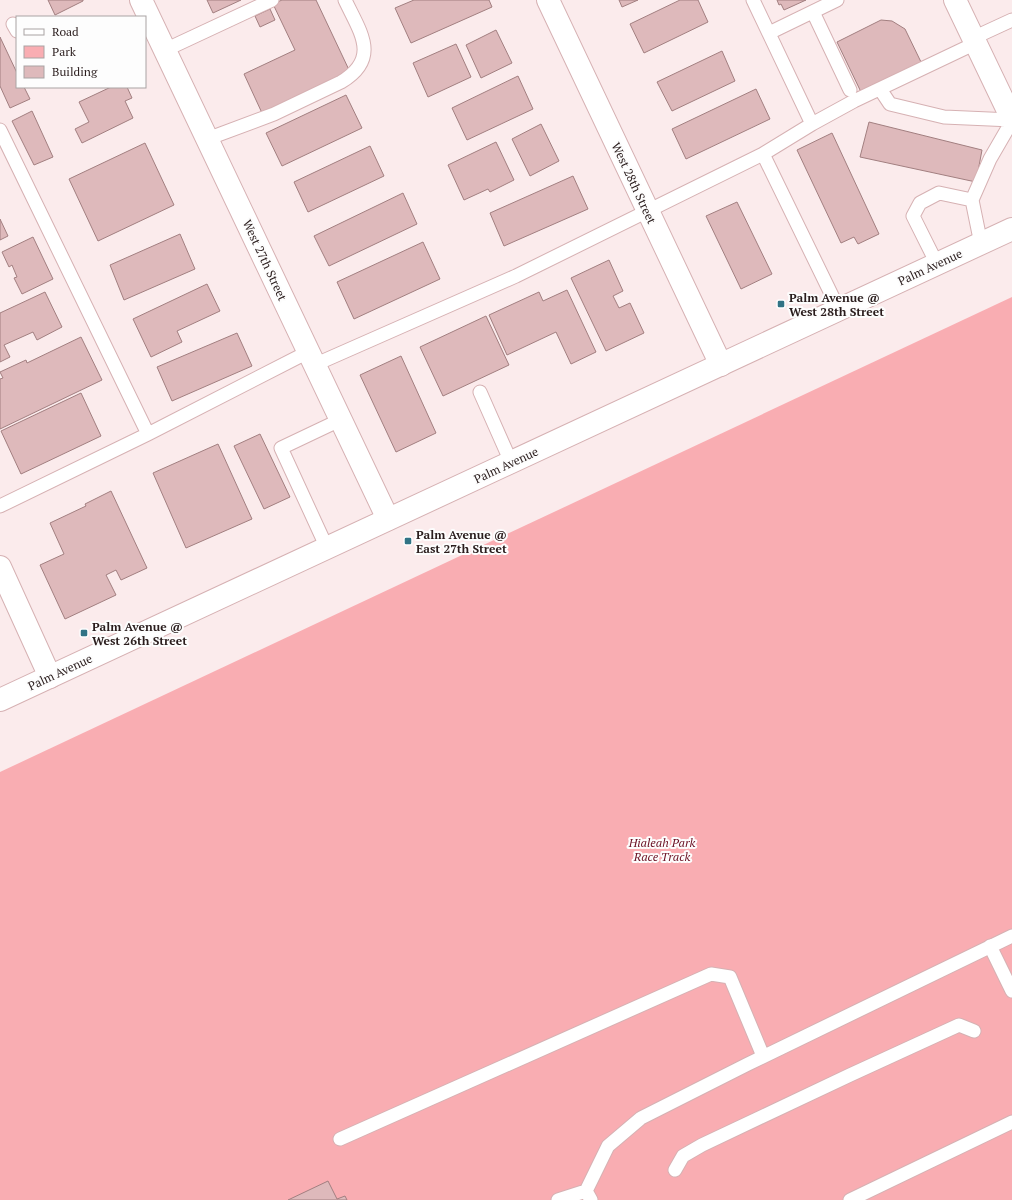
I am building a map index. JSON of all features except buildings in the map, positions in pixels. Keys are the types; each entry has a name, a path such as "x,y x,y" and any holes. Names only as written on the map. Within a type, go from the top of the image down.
{"street":[{"name":"West 28th Street","path":"548,0 721,365"},
{"path":"955,0 1012,120"},
{"name":"West 27th Street","path":"144,10 165,50 388,519"},
{"name":"Palm Avenue","path":"0,700 1012,229"},
{"path":"0,567 50,677"}],"lane":[{"path":"165,50 272,0"},
{"path":"207,139 274,114 352,76 360,64 365,50 363,41 345,0"},
{"path":"753,0 812,124"},
{"path":"769,33 837,0"},
{"path":"813,12 850,90"},
{"path":"0,506 148,434 311,358 516,276 763,154 812,124 854,101 1012,20"},
{"path":"880,89 890,104 944,117 1012,120 990,159 972,200 982,244"},
{"path":"0,130 148,434"},
{"path":"763,154 839,310"},
{"path":"937,264 914,216 920,203 939,193 972,200"},
{"path":"480,392 511,462"},
{"path":"327,548 281,448 340,420"},
{"path":"558,1200 588,1195 608,1146 641,1118 763,1056 1012,936"},
{"path":"990,946 1012,991"},
{"path":"340,1139 711,974 730,977 763,1056"},
{"path":"675,1170 683,1156 702,1145 850,1075 959,1025 974,1031"},
{"path":"850,1200 1012,1122"}],"green space":[{"name":"Hialeah Park Race Track","path":"1012,297 1012,1200 0,1200 0,772"}],"place":[{"name":"Palm Avenue @ West 28th Street","path":"781,304"},
{"name":"Palm Avenue @ East 27th Street","path":"408,541"},
{"name":"Palm Avenue @ West 26th Street","path":"84,633"}]}
